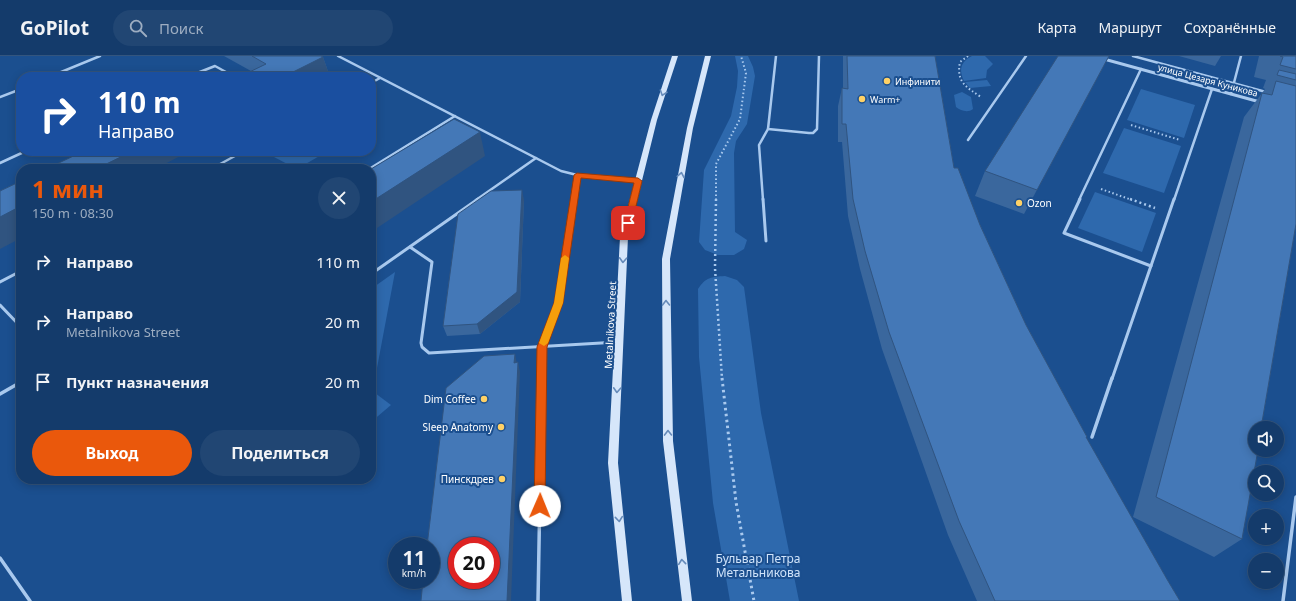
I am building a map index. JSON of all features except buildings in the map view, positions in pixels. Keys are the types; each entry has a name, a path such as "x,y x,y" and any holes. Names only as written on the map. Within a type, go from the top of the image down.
{"main road":[{"name":"Metalnikova Street","path":"627,601 613,463 624,237 654,120 676,56"},
{"path":"687,601 668,441 666,259 690,128 708,56"}],"street":[{"name":"улица Цезаря Куникова","path":"1093,56 1267,104"}],"lane":[{"path":"61,72 100,56"},
{"path":"338,56 369,72"},
{"path":"766,241 759,145 768,129 776,56"},
{"path":"768,129 809,133 816,132 819,56"},
{"path":"968,140 1026,56"},
{"path":"1133,56 1268,93"},
{"path":"1231,94 1241,56"},
{"path":"198,72 215,66 226,72"},
{"path":"1142,69 1064,233 1151,266"},
{"path":"376,76 561,171 577,175 638,181"},
{"path":"376,80 380,78"},
{"path":"1092,437 1212,89"},
{"path":"0,98 16,91"},
{"path":"376,165 455,116"},
{"path":"0,163 16,156"},
{"path":"219,164 235,156"},
{"path":"376,271 536,158"},
{"path":"538,601 542,347 558,303 577,175"},
{"path":"410,247 432,262 421,344 424,350 435,353 619,342"},
{"path":"0,282 16,274"},
{"path":"0,305 16,322"},
{"path":"0,394 16,385"},
{"path":"1283,601 1296,497"},
{"path":"0,558 29,600"}],"path":[{"path":"741,56 746,73 740,118 716,164 714,268 723,398 736,502 754,601"},
{"path":"968,56 960,62 958,67 960,80 973,92 993,103"},
{"path":"1117,120 1193,144"},
{"path":"1087,185 1169,213"}],"green space":[{"path":"735,56 748,56 755,76 747,124 736,141 734,153 735,232 747,240 744,249 734,255 718,255 705,250 699,242 704,170 731,116 737,87 738,71"},
{"path":"972,56 985,56 993,64 987,70 986,78 964,81 961,70 965,61"},
{"path":"987,80 991,86 970,88 965,82"},
{"path":"1141,89 1195,105 1184,138 1127,120"},
{"path":"962,92 971,97 973,109 969,111 960,110 956,107 954,95"},
{"path":"1124,128 1181,146 1164,193 1103,173"},
{"path":"319,156 306,164 287,164 274,157"},
{"path":"1095,192 1156,213 1142,252 1078,228"},
{"path":"395,272 377,368 376,367 376,285"},
{"name":"Бульвар Петра Метальникова","path":"725,276 737,280 744,287 761,413 799,601 730,601 713,503 699,357 698,289 709,278"},
{"path":"376,394 391,405 376,418"}],"slow traffic":[{"path":"544,343 558,303 565,258"}],"place":[{"name":"Инфинити","path":"887,81"},
{"name":"Warm+","path":"862,99"},
{"name":"Ozon","path":"1019,203"},
{"name":"Dim Coffee","path":"484,399"},
{"name":"Sleep Anatomy","path":"501,427"},
{"name":"Пинскдрев","path":"502,479"}],"route":[{"path":"540,506 542,347 558,303 577,175 638,181 628,223"}]}
